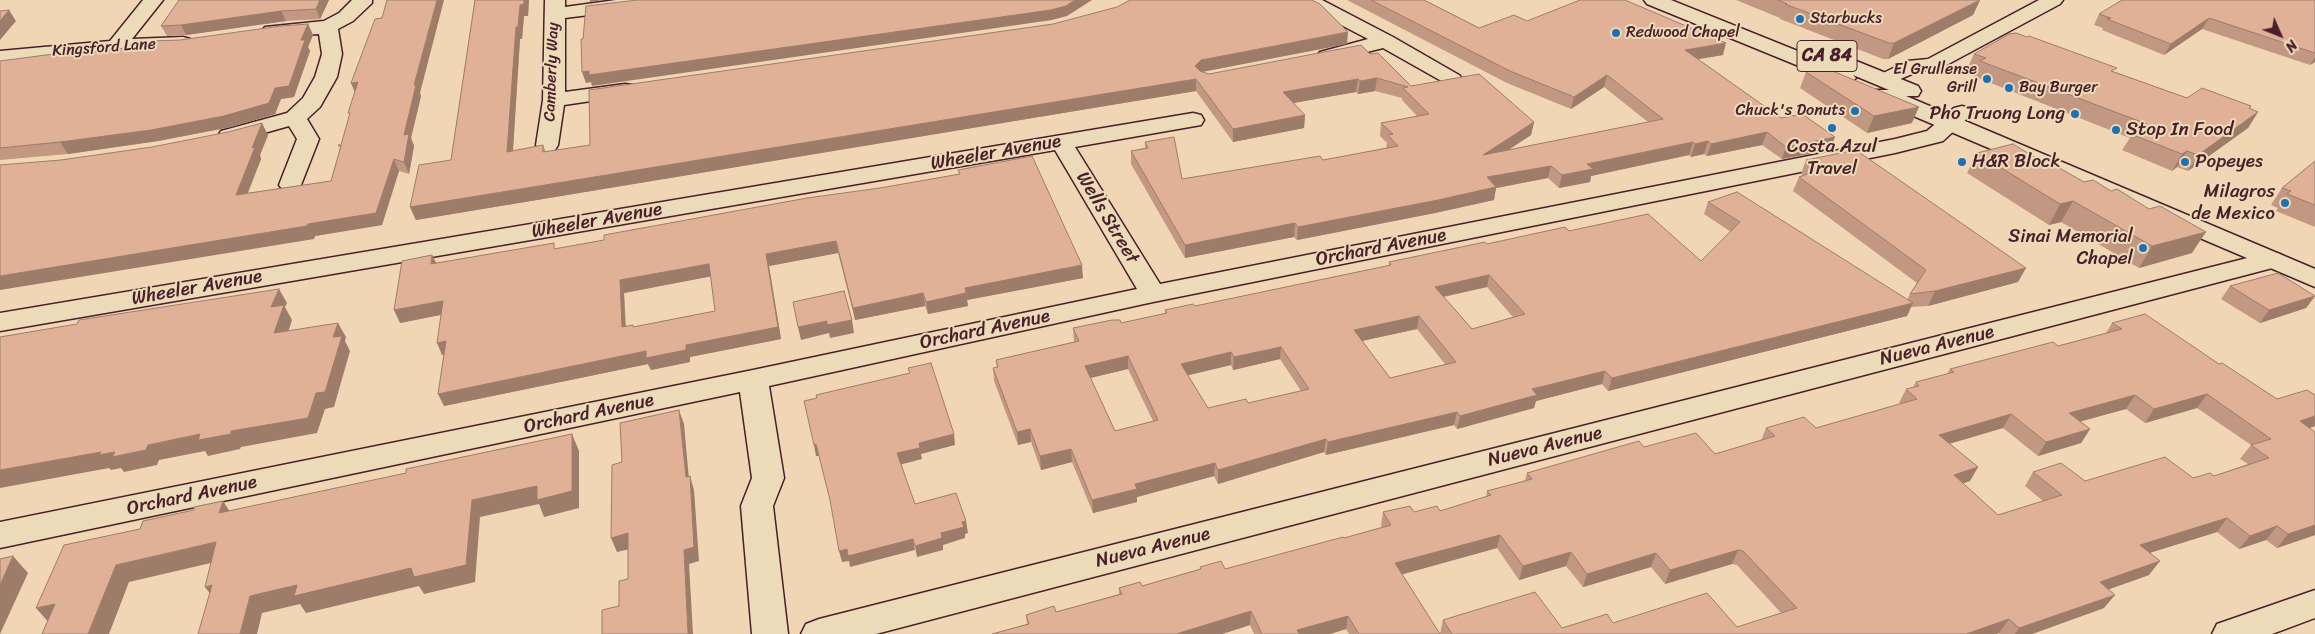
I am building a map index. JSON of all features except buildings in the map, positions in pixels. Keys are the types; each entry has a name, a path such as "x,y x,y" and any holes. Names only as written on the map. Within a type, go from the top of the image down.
{"street":[{"path":"116,46 152,0"},
{"path":"250,34 286,29 328,27 346,16 362,3 362,0"},
{"path":"555,7 660,0"},
{"path":"1308,0 1386,41 1452,79"},
{"name":"CA 84","path":"1654,0 2315,259"},
{"name":"CA 84","path":"1692,0 1893,84 1957,118 2315,279"},
{"path":"1893,84 1932,72 1932,64 2053,0"},
{"name":"Camberly Way","path":"547,145 554,100 555,7"},
{"path":"206,141 295,118 312,102 326,77 332,54 328,27"},
{"name":"Kingsford Lane","path":"0,57 204,40"},
{"path":"1312,59 1349,52 1386,41"},
{"path":"554,100 642,87"},
{"path":"291,185 308,139 295,118"},
{"name":"Orchard Avenue","path":"0,535 753,380 1153,294 1895,146 1935,136 1957,118"},
{"name":"Wheeler Avenue","path":"0,322 1194,120"},
{"name":"Wells Street","path":"1060,142 1153,294"},
{"name":"Nueva Avenue","path":"819,634 2271,260"},
{"path":"753,380 768,478 757,506 770,634"},
{"path":"2230,634 2315,604"}],"place":[{"name":"Starbucks","path":"1800,19"},
{"name":"Redwood Chapel","path":"1616,33"},
{"name":"El Grullense Grill","path":"1987,79"},
{"name":"Bay Burger","path":"2009,88"},
{"name":"Chuck's Donuts","path":"1855,111"},
{"name":"Pho Truong Long","path":"2075,114"},
{"name":"Costa Azul Travel","path":"1832,128"},
{"name":"Stop In Food","path":"2116,130"},
{"name":"H&R Block","path":"1962,162"},
{"name":"Popeyes","path":"2185,162"},
{"name":"Milagros de Mexico","path":"2285,203"},
{"name":"Sinai Memorial Chapel","path":"2143,248"}]}
